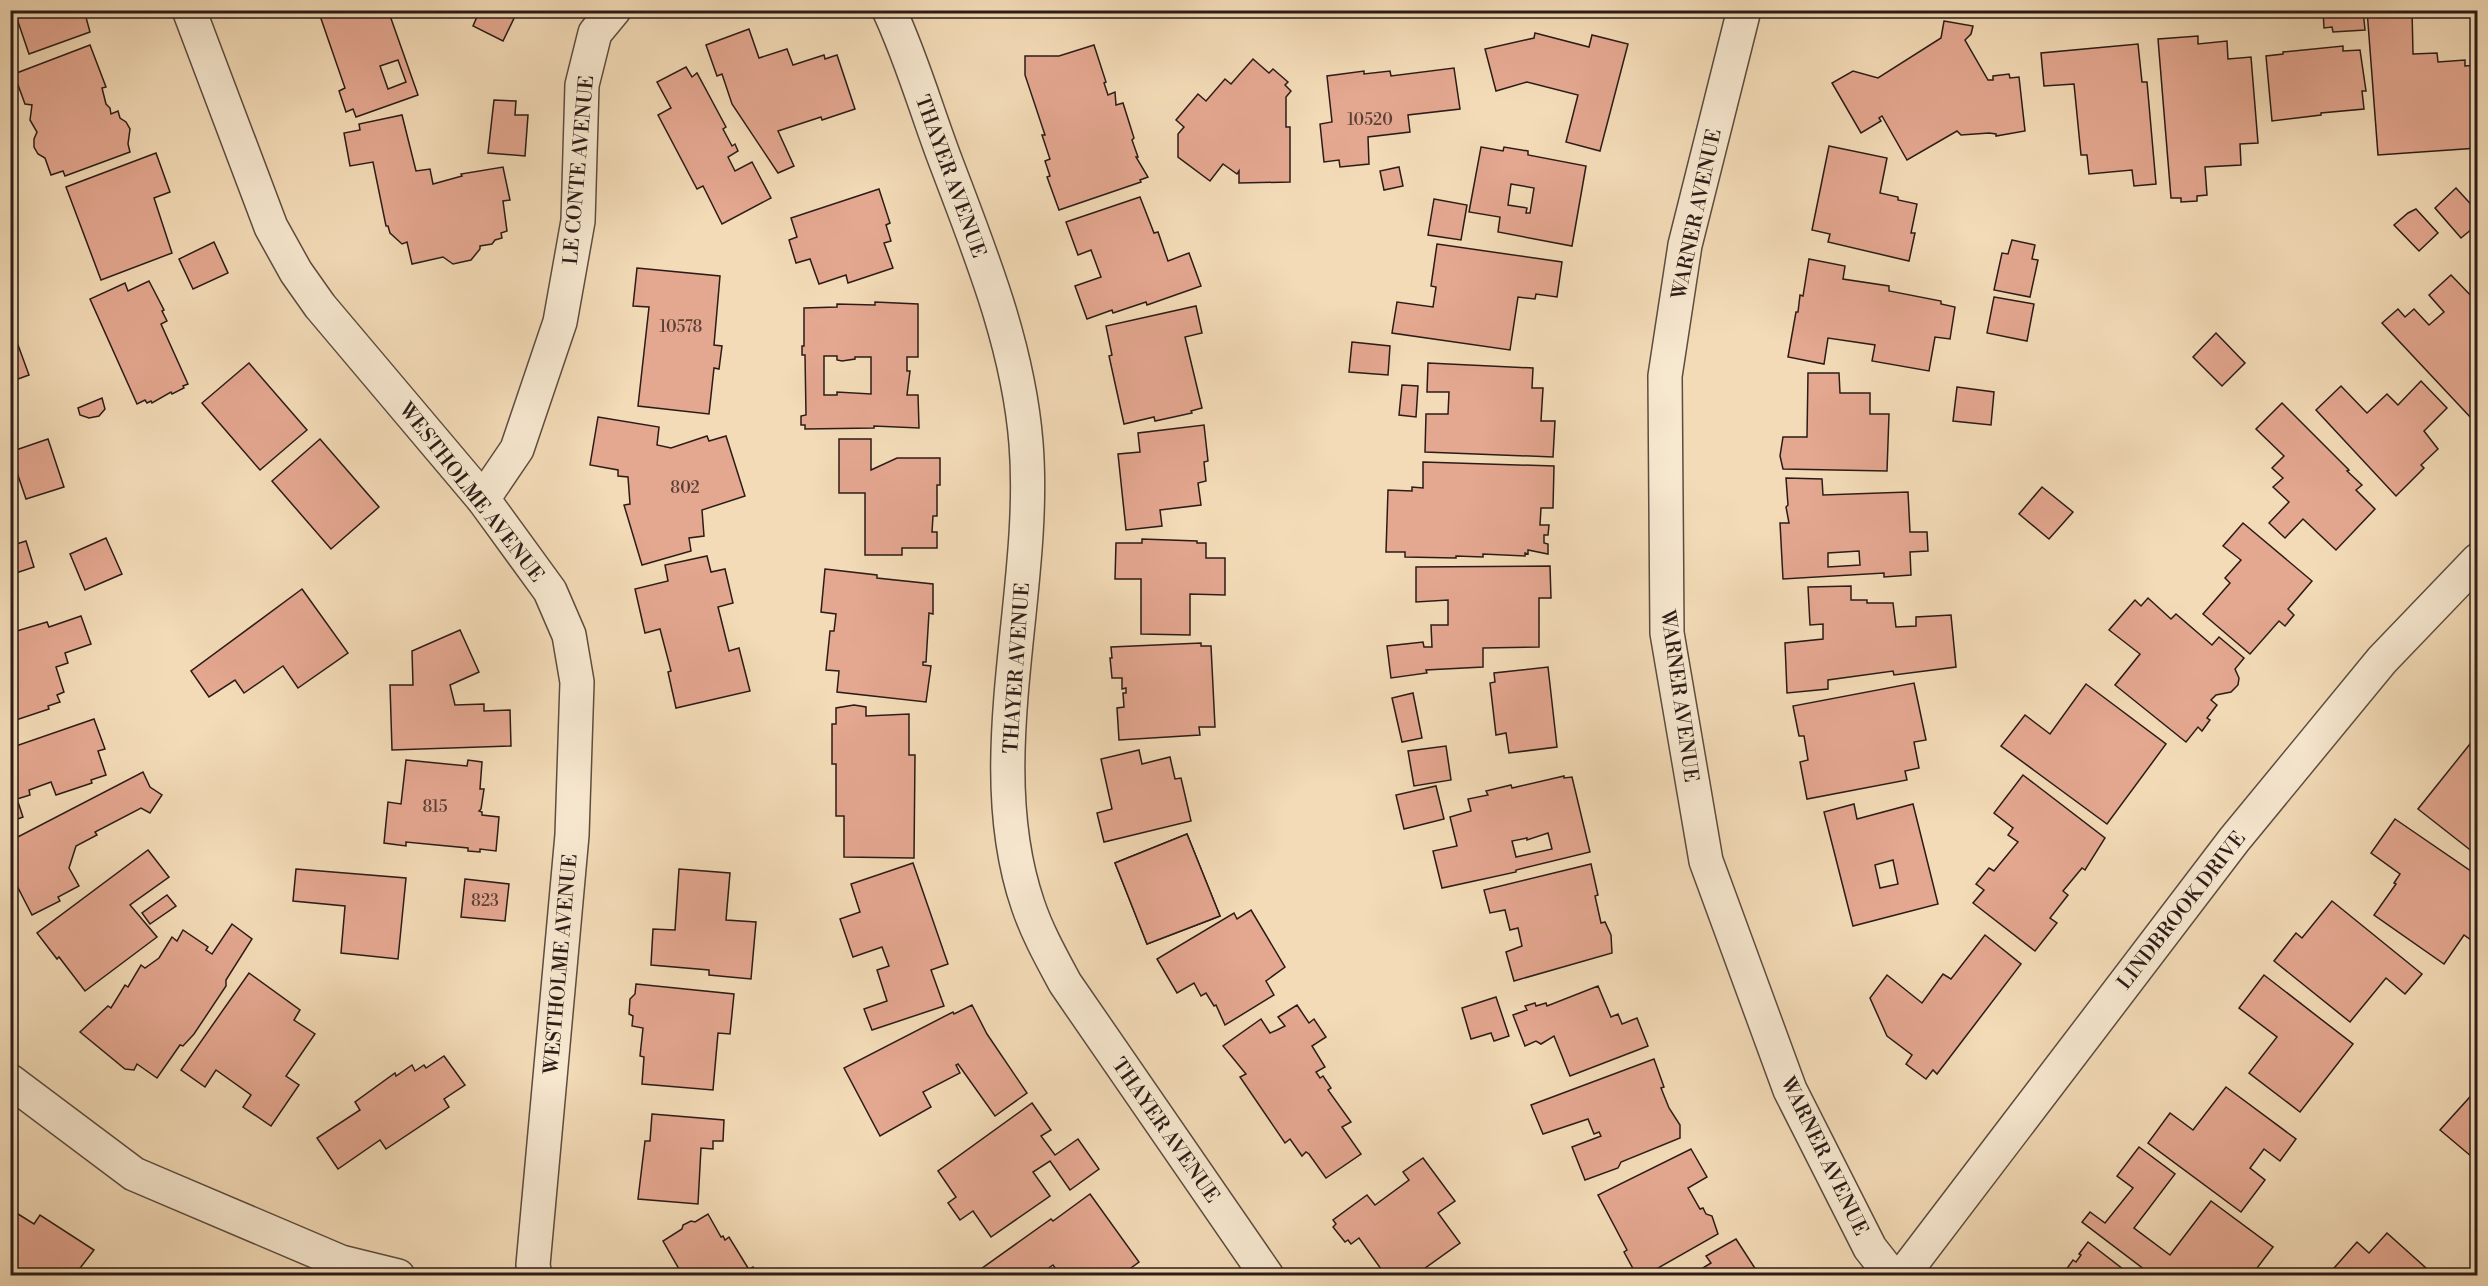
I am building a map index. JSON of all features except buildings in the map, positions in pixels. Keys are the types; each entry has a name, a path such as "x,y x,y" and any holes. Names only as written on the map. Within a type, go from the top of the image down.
{"street":[{"name":"WESTHOLME AVENUE","path":"189,10 271,227 297,272 320,306 483,499 550,591 569,635 577,682 572,835 533,1265 535,1275"},
{"name":"LE CONTE AVENUE","path":"483,499 517,449 560,322 578,221 582,85 595,33 614,10"},
{"name":"THAYER AVENUE","path":"889,10 992,284 1020,388 1029,503 1009,743 1009,797 1015,853 1028,904 1045,945 1065,982 1267,1275"},
{"name":"WARNER AVENUE","path":"1744,10 1685,245 1665,376 1667,633 1706,861 1790,1090 1870,1248 1892,1275"},
{"name":"LINDBROOK DRIVE","path":"1902,1275 2234,840 2382,660 2478,560"},
{"path":"10,1081 134,1174 341,1262 398,1275"}]}
